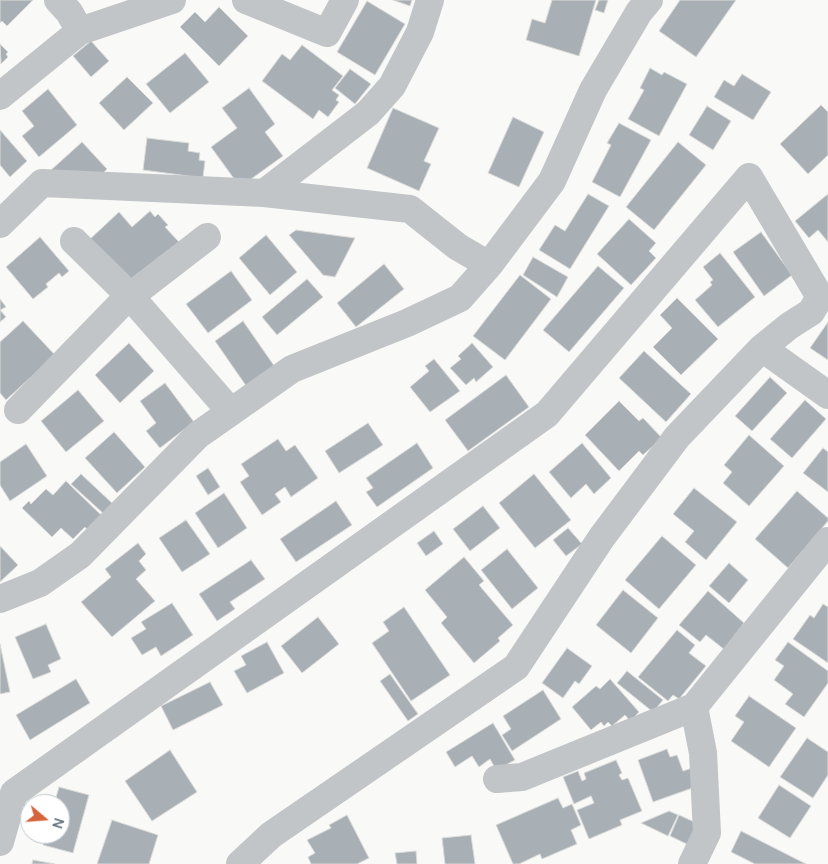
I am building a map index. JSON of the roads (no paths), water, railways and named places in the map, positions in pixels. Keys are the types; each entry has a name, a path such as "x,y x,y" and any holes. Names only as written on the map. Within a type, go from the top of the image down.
{"street":[{"path":"58,0 69,12 80,30"},
{"path":"0,96 80,30 172,0"},
{"path":"246,0 327,33 345,0"},
{"path":"264,193 368,113 386,93 392,86 420,32 430,0"},
{"path":"0,599 40,583 80,555 198,435 292,369 408,323 460,298 489,265 552,181 593,90 640,4"},
{"path":"0,842 14,793 547,414 749,177 820,297 811,312 789,326 762,348 677,437 602,537 516,667 271,835 240,864"},
{"path":"0,224 42,184 264,193 410,209 458,248 489,265"},
{"path":"18,410 130,296 207,236"},
{"path":"74,241 130,296 231,412"},
{"path":"762,348 828,395"},
{"path":"497,779 522,777 694,707 828,541"},
{"path":"692,864 707,833 703,753 694,707"}]}
